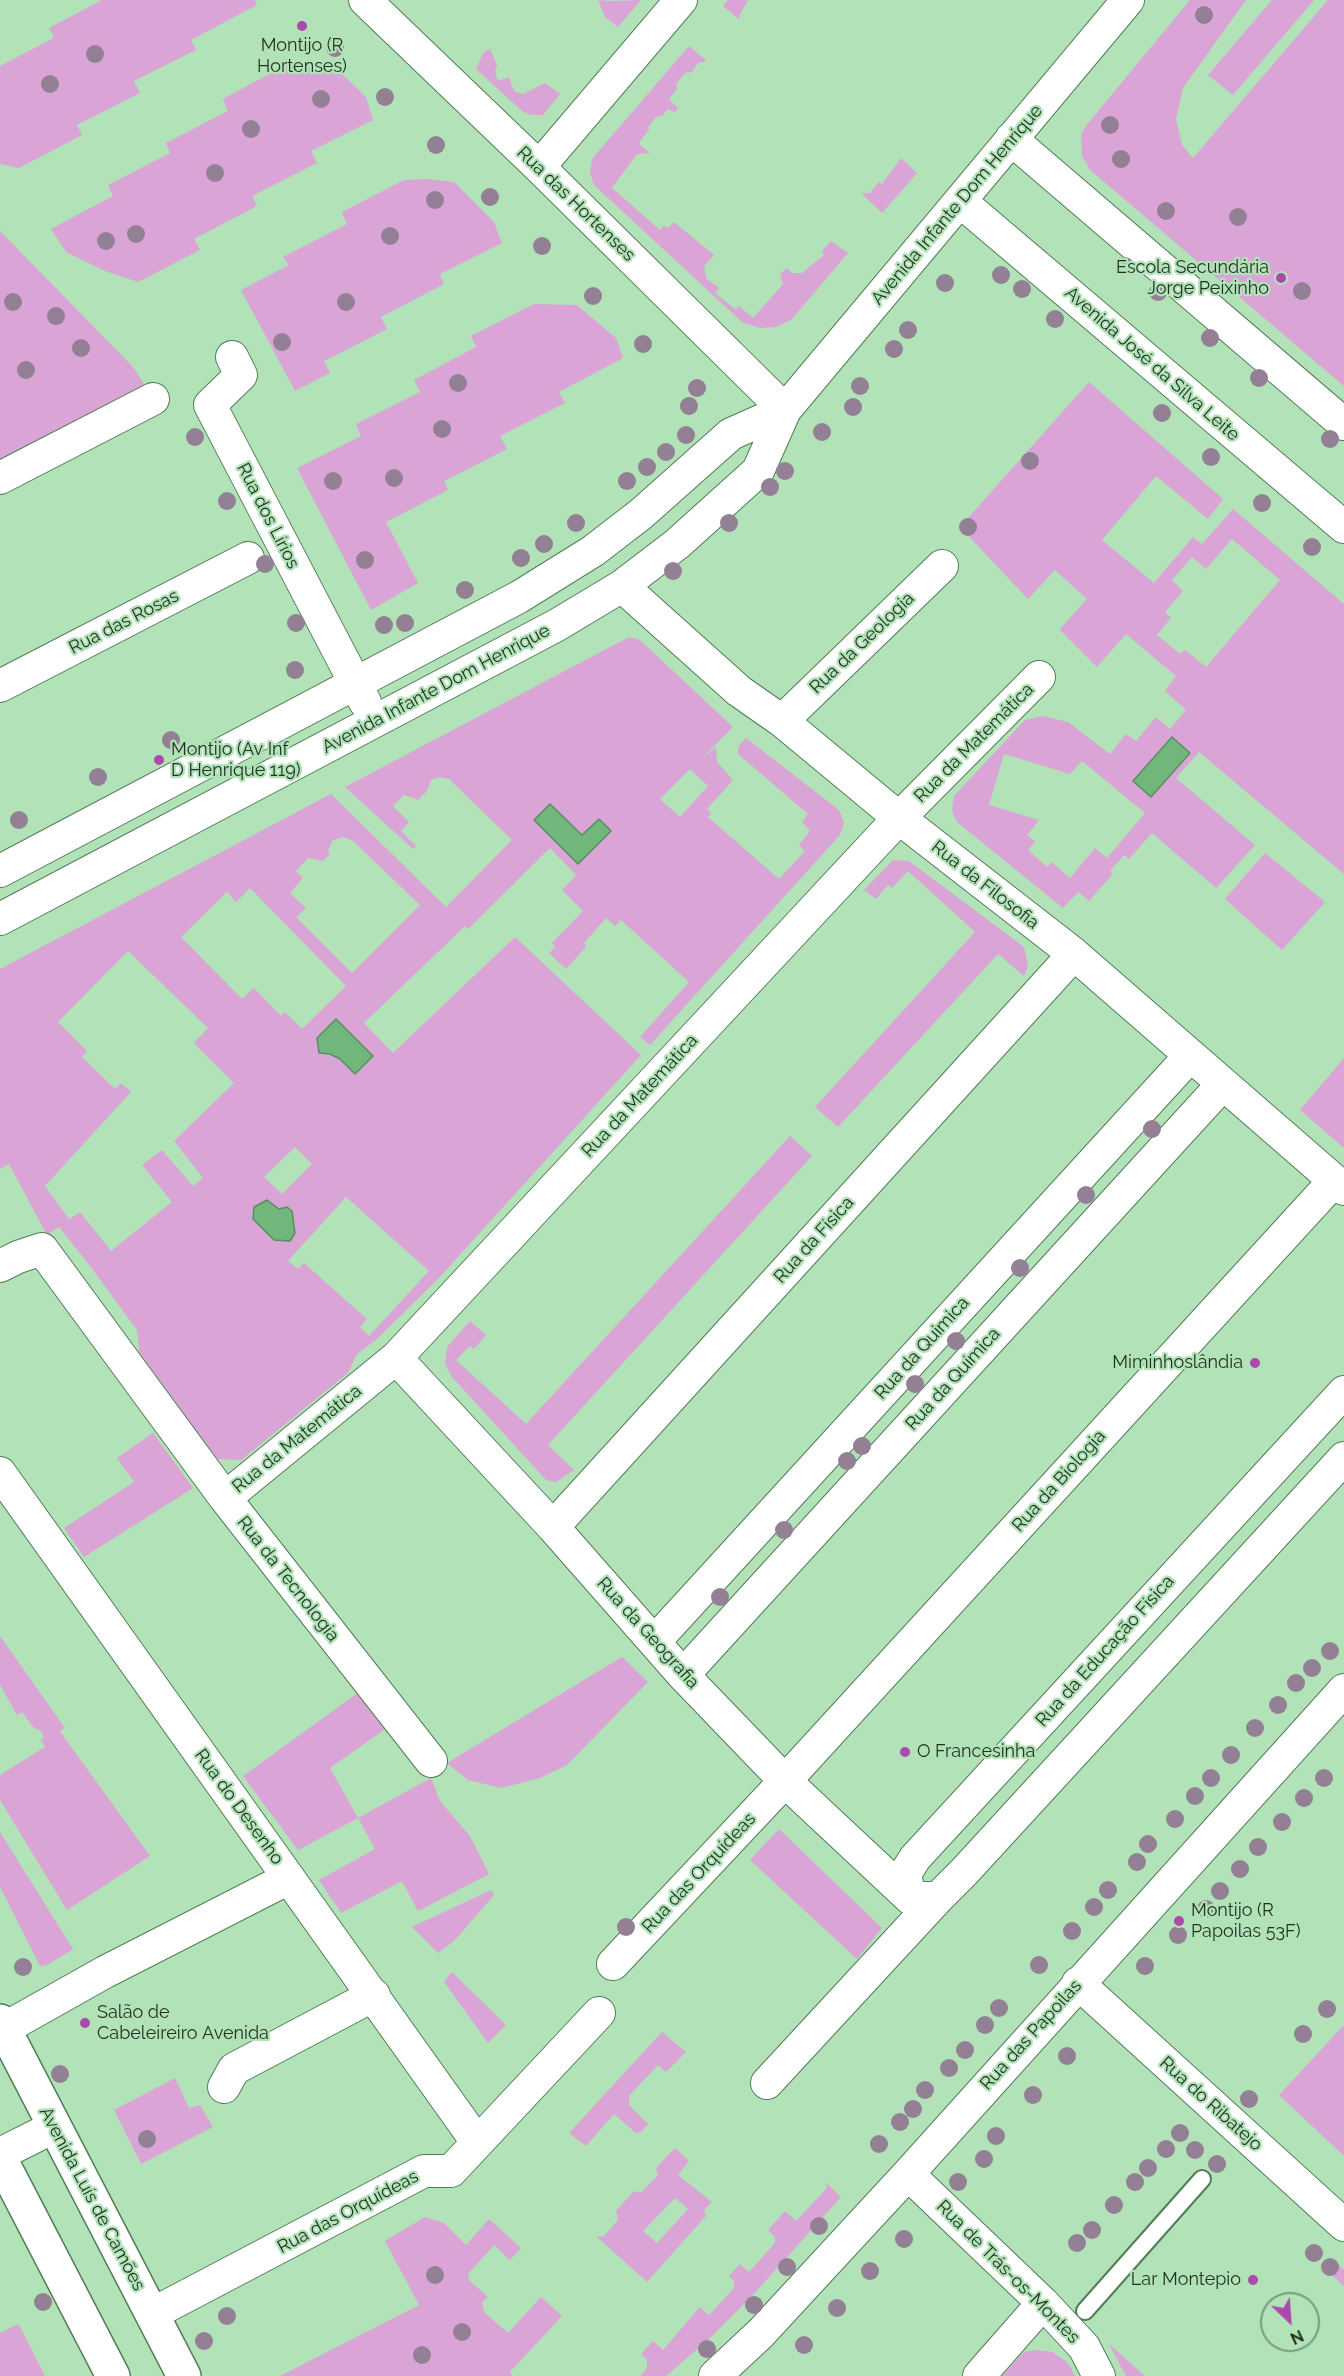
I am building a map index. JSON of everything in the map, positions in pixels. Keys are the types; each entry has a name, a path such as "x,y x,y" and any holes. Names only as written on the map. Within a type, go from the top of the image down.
{"main road":[{"name":"Avenida Luís de Camões","path":"8,2021 54,2127 184,2376"},
{"path":"0,2156 113,2376"}],"street":[{"name":"Rua das Hortenses","path":"365,0 539,167 785,410"},
{"path":"539,167 681,0"},
{"name":"Avenida Infante Dom Henrique","path":"0,919 557,625 622,586 677,544 759,471 785,410 1128,0"},
{"path":"1011,139 1344,424"},
{"name":"Avenida José da Silva Leite","path":"960,201 1344,527"},
{"name":"Rua dos Lírios","path":"232,357 241,375 210,405 356,684"},
{"path":"0,478 153,399"},
{"name":"Avenida Infante Dom Henrique","path":"0,871 519,597 593,551 641,514 731,434 785,410"},
{"name":"Rua das Rosas","path":"0,686 248,558"},
{"name":"Rua da Geologia","path":"782,721 942,566"},
{"name":"Rua da Filosofia","path":"622,586 739,691 782,721 899,818 1074,954 1339,1185"},
{"name":"Rua da Matemática","path":"225,1498 396,1358 899,818 1039,677"},
{"path":"356,684 375,721"},
{"name":"Rua da Física","path":"553,1527 1074,954"},
{"name":"Rua da Quimica","path":"655,1641 1190,1056"},
{"name":"Rua da Química","path":"683,1675 1223,1084"},
{"name":"Rua da Biologia","path":"784,1781 1339,1185"},
{"name":"Rua da Tecnologia","path":"0,1266 42,1249 225,1498 431,1761"},
{"path":"922,1348 928,1362 944,1374 959,1373"},
{"name":"Rua da Geografia","path":"396,1358 553,1527 683,1675 784,1781 924,1898"},
{"name":"Rua da Educação Física","path":"924,1898 905,1875 915,1858 1344,1392"},
{"path":"767,2083 890,1949 924,1898 964,1872 1344,1458"},
{"name":"Rua do Desenho","path":"0,1473 477,2142"},
{"path":"1176,1574 1180,1586 1192,1600 1211,1604"},
{"name":"Rua das Papoilas","path":"715,2376 761,2332 908,2174 1344,1690"},
{"name":"Rua das Orquídeas","path":"612,1964 784,1781"},
{"path":"8,2021 289,1878"},
{"name":"Rua do Ribatejo","path":"1078,1983 1344,2225"},
{"path":"224,2087 234,2069 374,1995"},
{"name":"Rua das Orquídeas","path":"153,2314 424,2171 451,2171 599,2013"},
{"path":"0,2156 54,2127"},
{"name":"Rua de Trás-os-Montes","path":"908,2174 1043,2303 1084,2347 1099,2376"},
{"name":"Rua de Trás-os-Montes","path":"979,2376 1043,2303"}],"lane":[{"path":"1085,2311 1202,2180"}],"shaded area":[{"path":"102,0 255,0 257,5 191,40 196,50 134,81 140,93 77,125 82,135 19,168 0,164 0,66 54,38 49,28"},
{"path":"598,0 641,0 618,27 605,17"},
{"path":"728,0 748,0 739,16 740,20 723,6"},
{"name":"Escola Secundária Jorge Peixinho","path":"1190,0 1246,0 1183,88 1176,119 1182,145 1193,158 1328,0 1344,0 1344,386 1090,170 1082,156 1081,135 1085,127"},
{"path":"1272,0 1314,0 1233,95 1208,75"},
{"path":"689,46 707,61 698,63 692,72 685,73 676,84 677,89 669,99 678,108 675,112 668,109 662,116 656,117 640,141 640,145 650,153 637,154 612,188 660,230 663,226 668,228 674,222 714,255 704,266 706,278 719,288 715,293 735,309 739,306 753,318 783,284 780,274 787,268 792,273 802,273 824,255 822,251 831,241 848,253 791,320 776,327 759,328 742,322 594,185 590,173 592,159"},
{"path":"490,49 497,65 495,72 498,81 509,77 514,91 523,94 545,83 560,94 543,115 531,115 522,111 476,69 484,52"},
{"path":"288,64 338,70 366,97 373,120 311,151 317,163 252,196 257,206 194,239 200,250 138,282 105,271 66,252 51,229 113,196 108,185 170,153 166,143 228,111 223,99"},
{"path":"901,158 917,173 882,213 861,193 870,193 879,182 882,184"},
{"path":"429,179 454,182 494,222 502,243 440,274 444,284 381,317 387,329 324,361 330,373 295,391 241,290 289,265 283,257 347,224 342,212 404,180"},
{"path":"0,231 133,367 160,409 0,494"},
{"path":"534,304 577,305 616,338 623,358 559,392 565,403 500,436 507,449 444,481 448,490 386,522 418,583 371,610 297,468 361,436 356,424 420,392 414,380 476,347 471,336"},
{"path":"1089,382 1223,499 1208,519 1156,476 1102,540 1154,583 1193,537 1202,544 1233,509 1344,604 1344,874 1199,752 1176,778 1255,845 1216,888 1152,833 1129,859 1124,855 1110,871 1113,874 1089,901 1078,892 1063,908 957,822 952,811 954,796 1025,720 1043,716 1068,722 1110,754 1126,734 1136,741 1156,717 1170,729 1186,710 1165,691 1176,676 1126,634 1097,667 1062,632 1060,629 1087,599 1055,570 1028,599 960,527","holes":["1232,539 1280,580 1206,667 1185,650 1180,654 1157,635 1171,618 1165,612 1183,591 1172,580 1192,557 1206,569","1004,754 1070,774 1082,761 1145,813 1107,858 1095,848 1070,878 1051,862 1047,867 1028,850 1035,842 1027,835 1039,820 989,805"]},
{"path":"629,637 640,640 733,727 701,759 716,747 717,762 733,780 707,809 711,813 708,817 779,879 805,851 799,845 810,831 802,822 808,814 738,754 738,747 746,738 839,810 844,823 840,835 650,1045 640,1037 689,982 621,920 615,926 606,918 584,943 586,947 566,969 549,953 555,947 552,943 583,911 562,890 576,875 550,848 468,929 465,926 364,1023 393,1053 515,937 641,1055 438,1279 377,1339 357,1354 348,1373 241,1460 218,1459 140,1360 137,1330 90,1266 59,1227 47,1235 9,1164 0,1169 0,969 331,794 446,907 512,840 449,779 439,777 431,780 427,791 418,800 404,795 393,806 409,822 401,831 416,846 413,849 345,787","holes":["690,769 708,786 680,817 660,799","343,837 353,841 420,905 352,973 296,917 306,908 290,893 303,878 296,871 308,858 323,861 330,854 328,850 333,840","250,888 346,986 302,1029 285,1012 281,1016 254,988 242,999 181,937 227,892 236,902","128,951 208,1028 194,1043 234,1083 174,1141 203,1178 193,1186 162,1150 142,1165 172,1202 111,1251 80,1212 69,1219 45,1186 131,1092 121,1083 115,1089 82,1057 87,1051 58,1022","295,1147 312,1164 282,1194 264,1177","346,1197 429,1271 369,1336 360,1327 367,1319 304,1263 298,1269 288,1261"]},
{"path":"1172,737 1190,753 1151,797 1133,781"},
{"path":"550,804 582,835 599,819 611,831 578,864 534,820"},
{"path":"1265,853 1325,902 1282,950 1225,899"},
{"path":"893,860 909,861 1024,947 1028,966 1024,976 998,954 838,1127 815,1107 975,932 908,871 892,888 888,885 876,899 864,890"},
{"path":"336,1019 373,1056 355,1074 340,1059 330,1054 319,1053 317,1038"},
{"path":"1344,1058 1344,1148 1300,1110"},
{"path":"790,1136 812,1156 548,1445 574,1470 556,1482 546,1480 452,1377 445,1364 447,1347 470,1321 486,1335 474,1349 470,1346 456,1360 526,1424"},
{"path":"267,1200 279,1209 287,1207 292,1211 295,1233 290,1241 274,1240 253,1219 254,1207"},
{"path":"153,1433 193,1488 84,1557 64,1528 134,1482 117,1458"},
{"path":"0,1636 65,1728 60,1731 64,1737 150,1856 67,1910 0,1800 0,1775 45,1747 41,1740 44,1738 41,1731 33,1727 22,1712 17,1715 0,1685"},
{"path":"622,1657 648,1682 567,1765 540,1778 501,1788 468,1780 447,1763"},
{"path":"359,1692 388,1727 330,1768 358,1818 298,1850 243,1776"},
{"path":"431,1778 440,1801 470,1836 489,1874 418,1911 402,1881 341,1913 319,1880 375,1849 358,1818"},
{"path":"779,1829 882,1928 857,1959 750,1860"},
{"path":"0,1832 73,1949 47,1965 40,1966 0,1887"},
{"path":"491,1890 494,1895 454,1941 438,1953 412,1927"},
{"path":"452,1972 506,2025 488,2043 444,1982"},
{"path":"1344,2025 1344,2156 1279,2095"},
{"path":"662,2032 686,2052 666,2072 658,2065 629,2096 629,2105 648,2124 641,2132 636,2133 614,2114 586,2146 569,2133"},
{"path":"175,2078 189,2108 200,2105 213,2127 141,2164 114,2110"},
{"path":"675,2148 689,2161 678,2175 712,2202 704,2210 706,2216 647,2282 596,2236 603,2237 618,2220 616,2211 634,2191 641,2193 658,2175 656,2168","holes":["675,2198 688,2209 657,2243 643,2231"]},
{"path":"825,2182 841,2197 751,2297 710,2338 666,2376 640,2376 647,2368 647,2360 641,2354 653,2341 663,2350 700,2307 709,2315 734,2288 734,2281 729,2276 740,2264 749,2272 775,2243 775,2237 768,2230 785,2211 796,2221 827,2188"},
{"path":"425,2217 444,2223 466,2245 489,2219 521,2248 510,2260 494,2245 468,2274 469,2280 488,2297 482,2302 484,2312 508,2333 541,2297 562,2316 510,2372 512,2376 280,2376 419,2305 385,2241"},
{"path":"1330,2258 1344,2270 1344,2286 1321,2266"},
{"path":"18,2324 45,2376 0,2376 0,2333"},
{"path":"1109,2344 1145,2376 1126,2376"},
{"path":"1037,2350 1053,2352 1068,2363 1075,2376 1002,2376 1024,2352"}],"place":[{"name":"Montijo (R Hortenses)","path":"302,26"},
{"name":"Escola Secundária Jorge Peixinho","path":"1281,278"},
{"name":"Montijo (Av Inf D Henrique 119)","path":"159,760"},
{"name":"Miminhoslândia","path":"1255,1363"},
{"name":"O Francesinha","path":"905,1752"},
{"name":"Montijo (R Papoilas 53F)","path":"1179,1921"},
{"name":"Salão de Cabeleireiro Avenida","path":"85,2023"},
{"name":"Lar Montepio","path":"1253,2280"}]}
